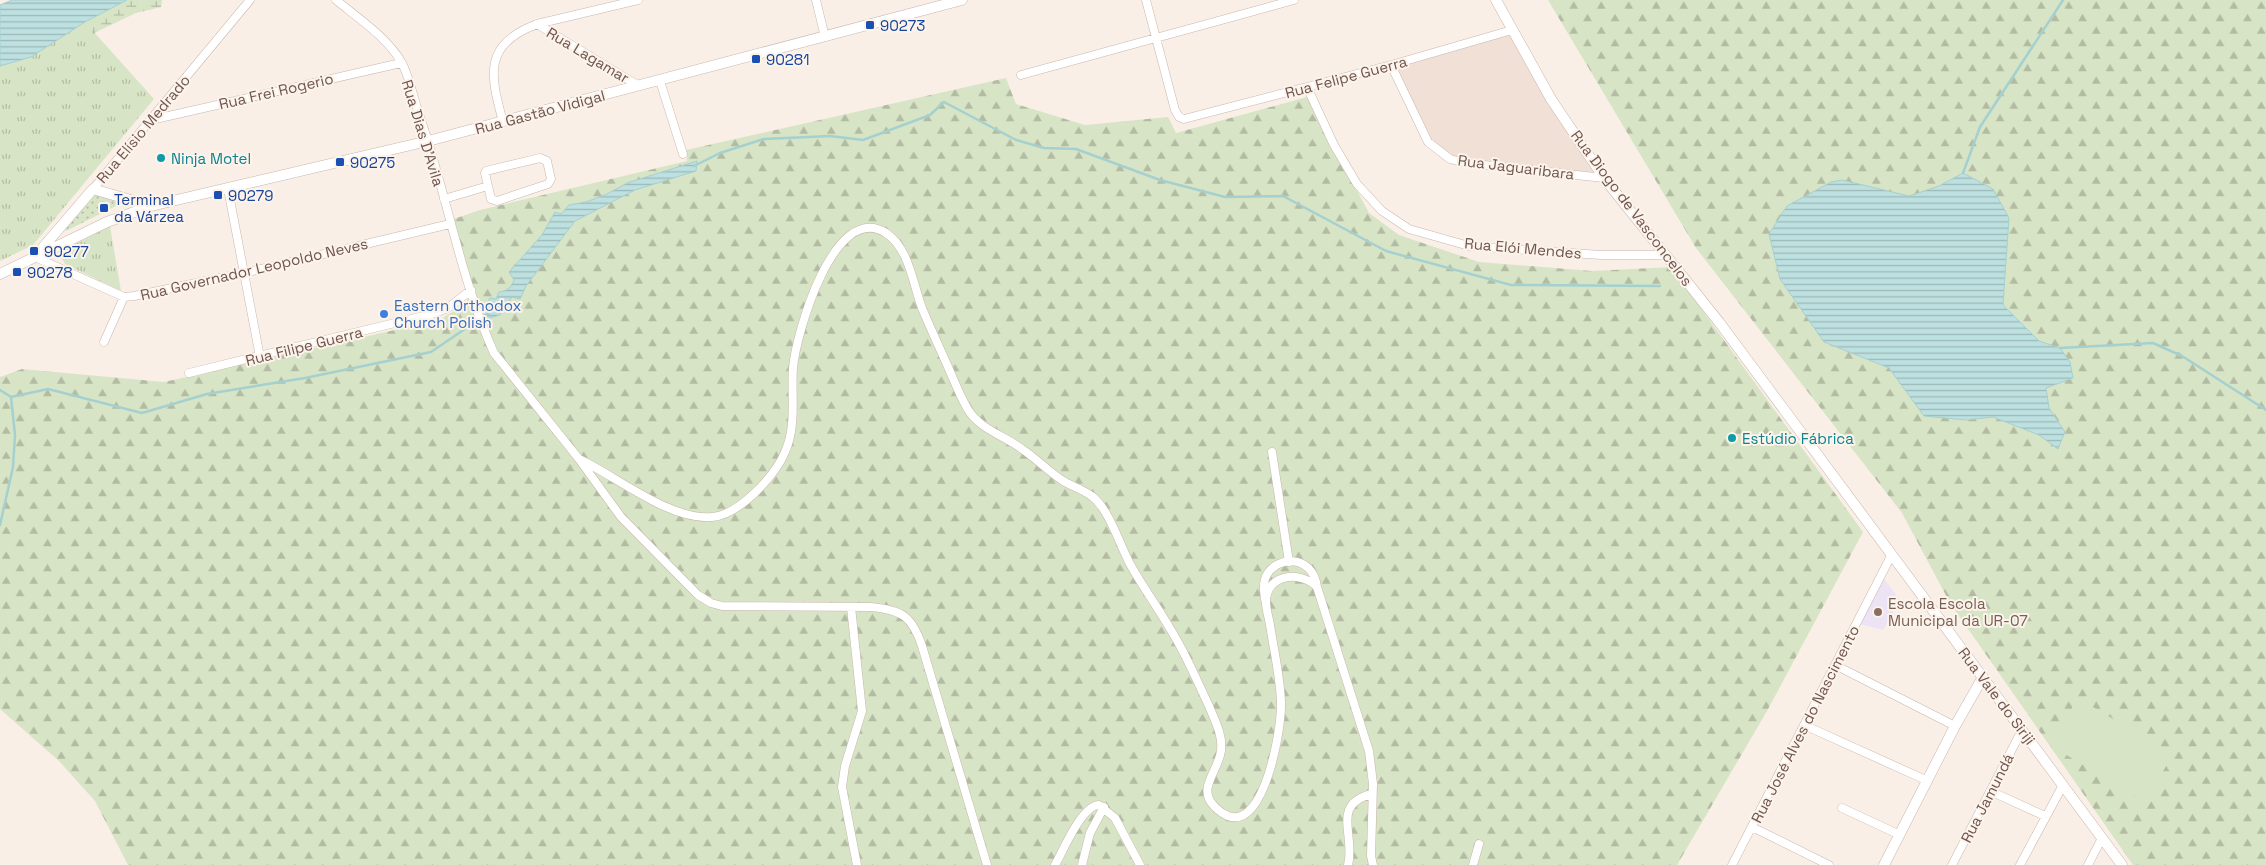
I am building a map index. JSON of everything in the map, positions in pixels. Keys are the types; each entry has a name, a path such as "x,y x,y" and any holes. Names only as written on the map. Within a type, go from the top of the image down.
{"street":[{"name":"Rua Elísio Medrado","path":"35,257 250,0"},
{"name":"Rua Dias D'Avila","path":"336,0 374,32 402,63 428,141 450,224 484,333 494,353 578,459"},
{"path":"503,122 494,77 496,59 508,40 521,30 537,24 638,0"},
{"path":"816,0 825,36"},
{"name":"Rua Gastão Vidigal","path":"0,274 117,218 151,206 503,122 962,0"},
{"path":"1146,0 1155,40"},
{"path":"1021,75 1155,40 1294,0"},
{"name":"Rua Diogo de Vasconcelos","path":"1496,0 1551,98 1604,178 1667,255 1764,382"},
{"name":"Rua Lagamar","path":"537,24 640,86"},
{"name":"Rua Felipe Guerra","path":"1155,40 1175,110 1179,117 1189,118 1391,65 1512,30"},
{"name":"Rua Frei Rogerio","path":"151,120 402,63"},
{"name":"Rua Jaguaribara","path":"1391,65 1428,142 1439,153 1450,159 1465,163 1604,178"},
{"path":"660,80 683,154"},
{"name":"Rua Elói Mendes","path":"1307,87 1334,145 1357,184 1382,210 1409,229 1469,246 1602,255 1667,255"},
{"path":"540,158 547,161 551,179 546,186 497,201 491,199 488,186 485,173 487,170 540,158"},
{"path":"444,199 488,186"},
{"path":"93,189 151,206"},
{"path":"228,189 260,358"},
{"path":"117,197 121,210 117,218"},
{"name":"Rua Governador Leopoldo Neves","path":"35,257 124,297 145,295 244,273 450,224"},
{"path":"578,459 607,472 653,500 692,515 703,517 723,515 739,506 766,481 785,453 790,436 793,410 793,368 800,332 818,280 841,242 856,230 871,227 888,234 902,250 922,309 962,397 973,416 982,425 1021,448 1059,478 1090,494 1100,504 1132,568 1174,634 1217,725 1221,749 1219,760 1207,786 1207,796 1212,805 1230,818 1239,818 1246,814 1259,799 1264,787 1280,724 1279,678 1265,600 1265,578 1274,567 1288,562 1302,562 1309,566 1313,572 1369,752 1372,770 1371,856 1373,865"},
{"name":"Rua Filipe Guerra","path":"189,373 260,358 432,314 448,308 471,290"},
{"path":"104,342 124,297"},
{"name":"Rua Vale do Siriji","path":"1764,382 1891,556 2122,865"},
{"path":"1272,452 1288,562"},
{"path":"578,459 621,517 698,595 711,603 722,606 891,609 900,612 914,625 922,646 987,865"},
{"name":"Rua José Alves do Nascimento","path":"1732,865 1891,556"},
{"path":"1265,600 1277,581 1290,576 1306,578 1317,587"},
{"path":"851,607 862,711 845,766 842,787 857,865"},
{"path":"1835,665 1954,726"},
{"path":"1884,865 1954,726 1983,677"},
{"path":"1804,724 1928,780"},
{"name":"Rua Jamundá","path":"1952,865 2022,730"},
{"path":"2020,865 2063,785"},
{"path":"1990,791 2045,816"},
{"path":"1348,865 1351,853 1347,816 1349,808 1359,797 1372,794"},
{"path":"1055,865 1086,812 1095,805 1104,807 1115,818 1140,865"},
{"path":"1082,865 1090,833 1104,807"},
{"path":"1842,808 1900,835"},
{"path":"1752,827 1829,865"},
{"path":"2088,865 2102,838"},
{"path":"1473,865 1480,844"}],"shaded area":[{"path":"1511,32 1595,173 1464,161 1450,156 1431,142 1396,66"},
{"name":"Escola Escola Municipal da UR-07","path":"1884,579 1900,600 1883,630 1856,623"}],"green space":[{"path":"127,0 162,0 161,7 136,13 94,33 85,22"},
{"path":"1548,0 2266,0 2266,865 2133,865 1950,603 1902,513 1696,248"},
{"path":"85,22 154,99 33,245 0,261 0,66 31,57"},
{"path":"1006,78 1016,104 1085,125 1168,117 1176,133 1307,97 1369,213 1399,235 1479,262 1592,271 1671,267 1863,532 1767,711 1677,865 128,865 95,801 59,761 0,709 0,377 22,369 164,382 439,320 462,306 475,292 451,220 480,210 687,161 686,150"},
{"path":"91,194 116,200 116,206 66,231 65,228"},
{"path":"110,226 121,291 65,264 61,257 66,249"},
{"path":"2078,698 2173,755 2144,802 2050,745"}],"water":[{"path":"12,0 127,0 85,22 31,57 0,66 0,5"},
{"path":"697,161 696,171 635,190 575,221 526,286 520,299 512,297 500,315 486,319 489,310 485,306 490,298 496,299 499,292 506,290 512,285 514,280 509,272 542,235 555,212 561,214 569,205 586,202 607,194 627,183"},
{"path":"1963,173 1993,189 2009,218 2003,305 2039,341 2060,348 2070,362 2073,378 2046,388 2049,408 2065,432 2058,449 2039,435 1993,417 1966,420 1924,416 1889,368 1824,342 1780,279 1769,234 1787,206 1831,182 1842,180 1909,196 1939,186"}],"waterway":[{"path":"1963,173 1980,127 2063,0"},
{"path":"694,166 720,153 764,139 830,136 863,140 930,115 944,102 1016,140 1044,148 1076,149 1160,180 1225,197 1283,196 1386,251 1511,285 1660,286"},
{"path":"0,390 11,397 48,389 142,413 207,394 305,378 431,352 490,312"},
{"path":"2060,348 2153,343 2182,356 2266,410"},
{"path":"0,525 13,467 15,435 11,397"}],"place":[{"name":"90273","path":"870,25"},
{"name":"90281","path":"756,59"},
{"name":"Ninja Motel","path":"161,158"},
{"name":"90275","path":"340,162"},
{"name":"90279","path":"218,195"},
{"name":"Terminal da Várzea","path":"104,208"},
{"name":"90277","path":"34,251"},
{"name":"90278","path":"17,272"},
{"name":"Eastern Orthodox Church Polish","path":"384,314"},
{"name":"Estúdio Fábrica","path":"1732,438"},
{"name":"Escola Escola Municipal da UR-07","path":"1878,612"}]}
